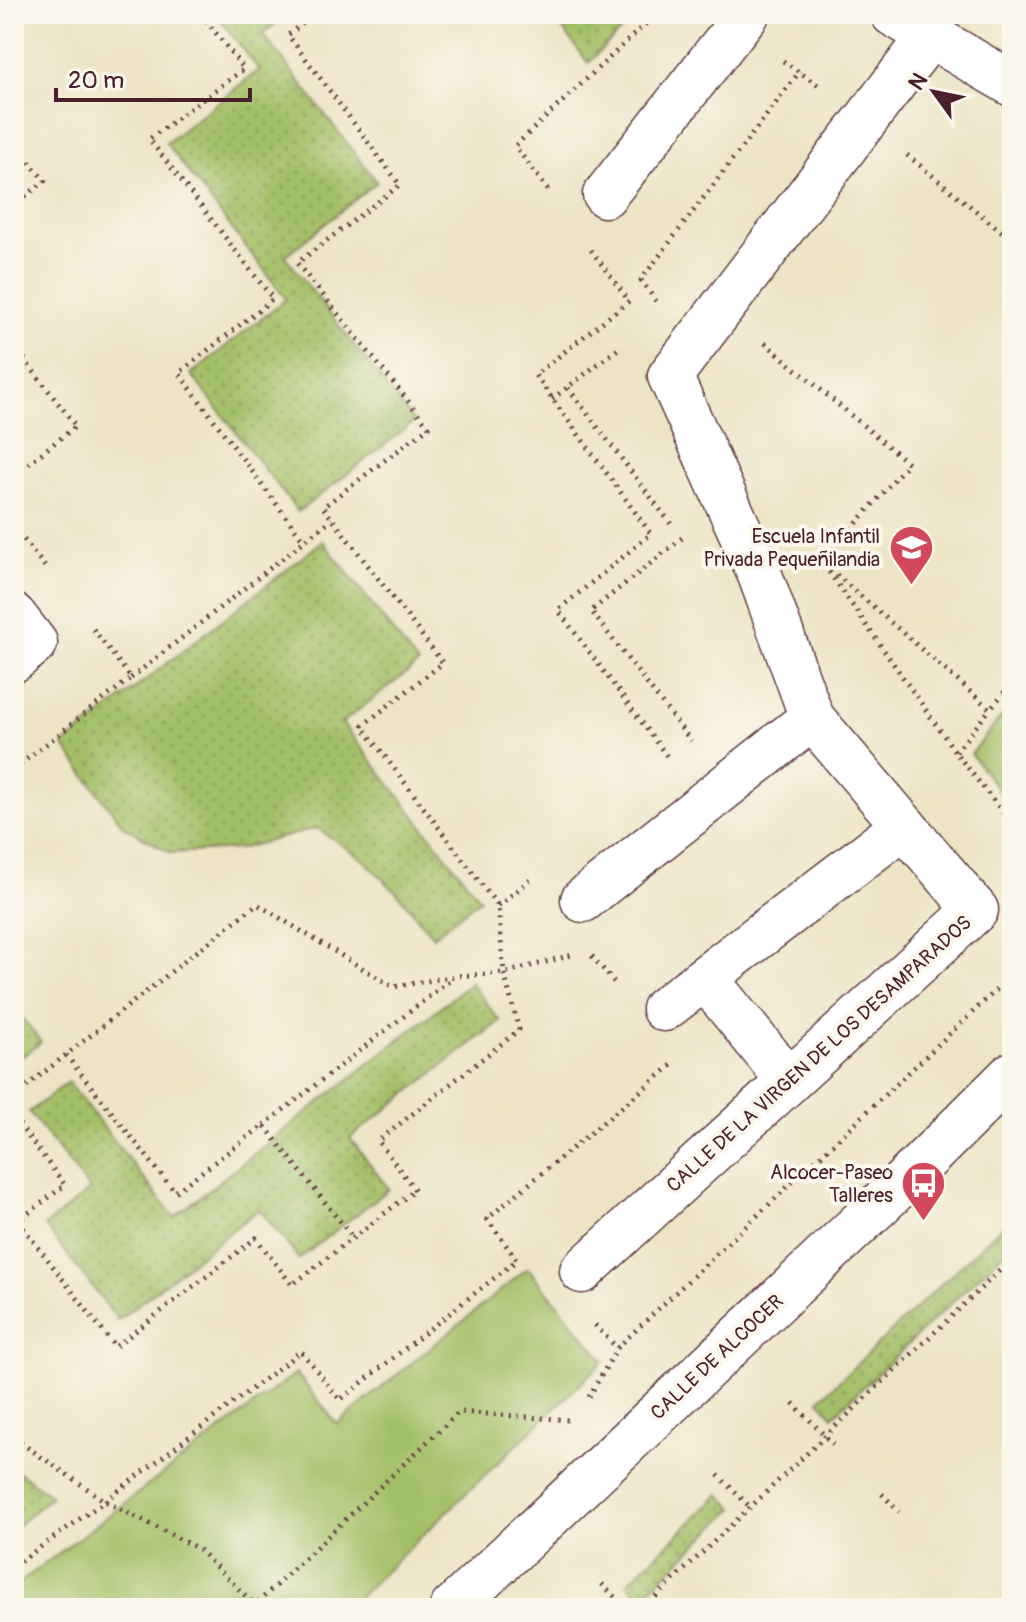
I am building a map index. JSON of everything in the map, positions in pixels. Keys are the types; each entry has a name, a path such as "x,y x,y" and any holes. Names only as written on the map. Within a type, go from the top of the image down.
{"main road":[{"path":"893,14 1012,84"},
{"path":"605,195 741,22"},
{"name":"CALLE DE LA VIRGEN DE LOS DESAMPARADOS","path":"582,1271 976,910 812,718 760,575 670,376 930,36"},
{"path":"14,616 35,643 14,660"},
{"path":"583,900 812,718"},
{"path":"664,1009 904,826"},
{"path":"705,978 789,1081"},
{"name":"CALLE DE ALCOCER","path":"452,1608 996,1098 1012,1074"}],"path":[{"path":"201,14 244,69 149,139 273,299 179,373 304,541"},
{"path":"14,1118 65,1185 18,1221 115,1347 256,1238 292,1285 415,1190 378,1141 519,1030 504,973 498,906 362,726 443,663 323,507 429,427 297,263 400,185 288,35 314,14"},
{"path":"550,194 515,146 656,14"},
{"path":"741,22 800,71 866,119 1012,239"},
{"path":"662,311 641,280 800,71"},
{"path":"14,143 45,181 14,205"},
{"path":"585,242 629,301 535,375 651,534 558,610 672,763"},
{"path":"755,334 908,463 823,563"},
{"path":"14,346 76,426 14,475"},
{"path":"552,399 621,347"},
{"path":"568,388 683,539 591,611 680,727"},
{"path":"131,678 332,519"},
{"path":"823,563 990,709"},
{"path":"823,563 956,753 1012,824"},
{"path":"956,753 1012,683"},
{"path":"14,1096 257,904 393,987 456,976 504,973 564,958"},
{"path":"583,1408 617,1348 1012,975"},
{"path":"66,1055 175,1192 456,976"},
{"path":"517,1260 487,1219 674,1064 667,1053"},
{"path":"264,1125 353,1238"},
{"path":"14,1566 105,1501 301,1351 340,1400 529,1252"},
{"path":"644,1608 1012,1259"},
{"path":"587,1317 617,1348"},
{"path":"793,1403 833,1444"},
{"path":"14,1438 105,1501 197,1548 255,1607 459,1412 576,1420"},
{"path":"718,1475 750,1507"},
{"path":"882,1494 899,1512"},
{"path":"602,1584 626,1608"}],"green space":[{"path":"216,14 288,14 263,34 377,182 285,256 414,422 298,512 191,374 286,299 166,143 259,70"},
{"path":"552,14 638,14 588,63"},
{"path":"323,541 418,664 342,723 480,899 433,936 365,861 317,828 239,849 171,853 123,826 63,745"},
{"path":"1012,704 1012,808 971,754"},
{"path":"471,983 500,1021 350,1138 389,1189 299,1259 259,1209 118,1320 45,1226 90,1190 29,1112 68,1082 174,1217"},
{"path":"14,1007 41,1042 14,1063"},
{"path":"1012,1217 1012,1245 833,1416 819,1400"},
{"path":"528,1268 604,1361 347,1608 14,1608 14,1587 296,1373 337,1424"},
{"path":"14,1468 51,1496 14,1529"},
{"path":"720,1494 734,1508 641,1598 627,1583"}],"place":[{"name":"Escuela Infantil Privada Pequeñilandia","path":"911,586"},
{"name":"Alcocer-Paseo Talleres","path":"924,1222"}]}
